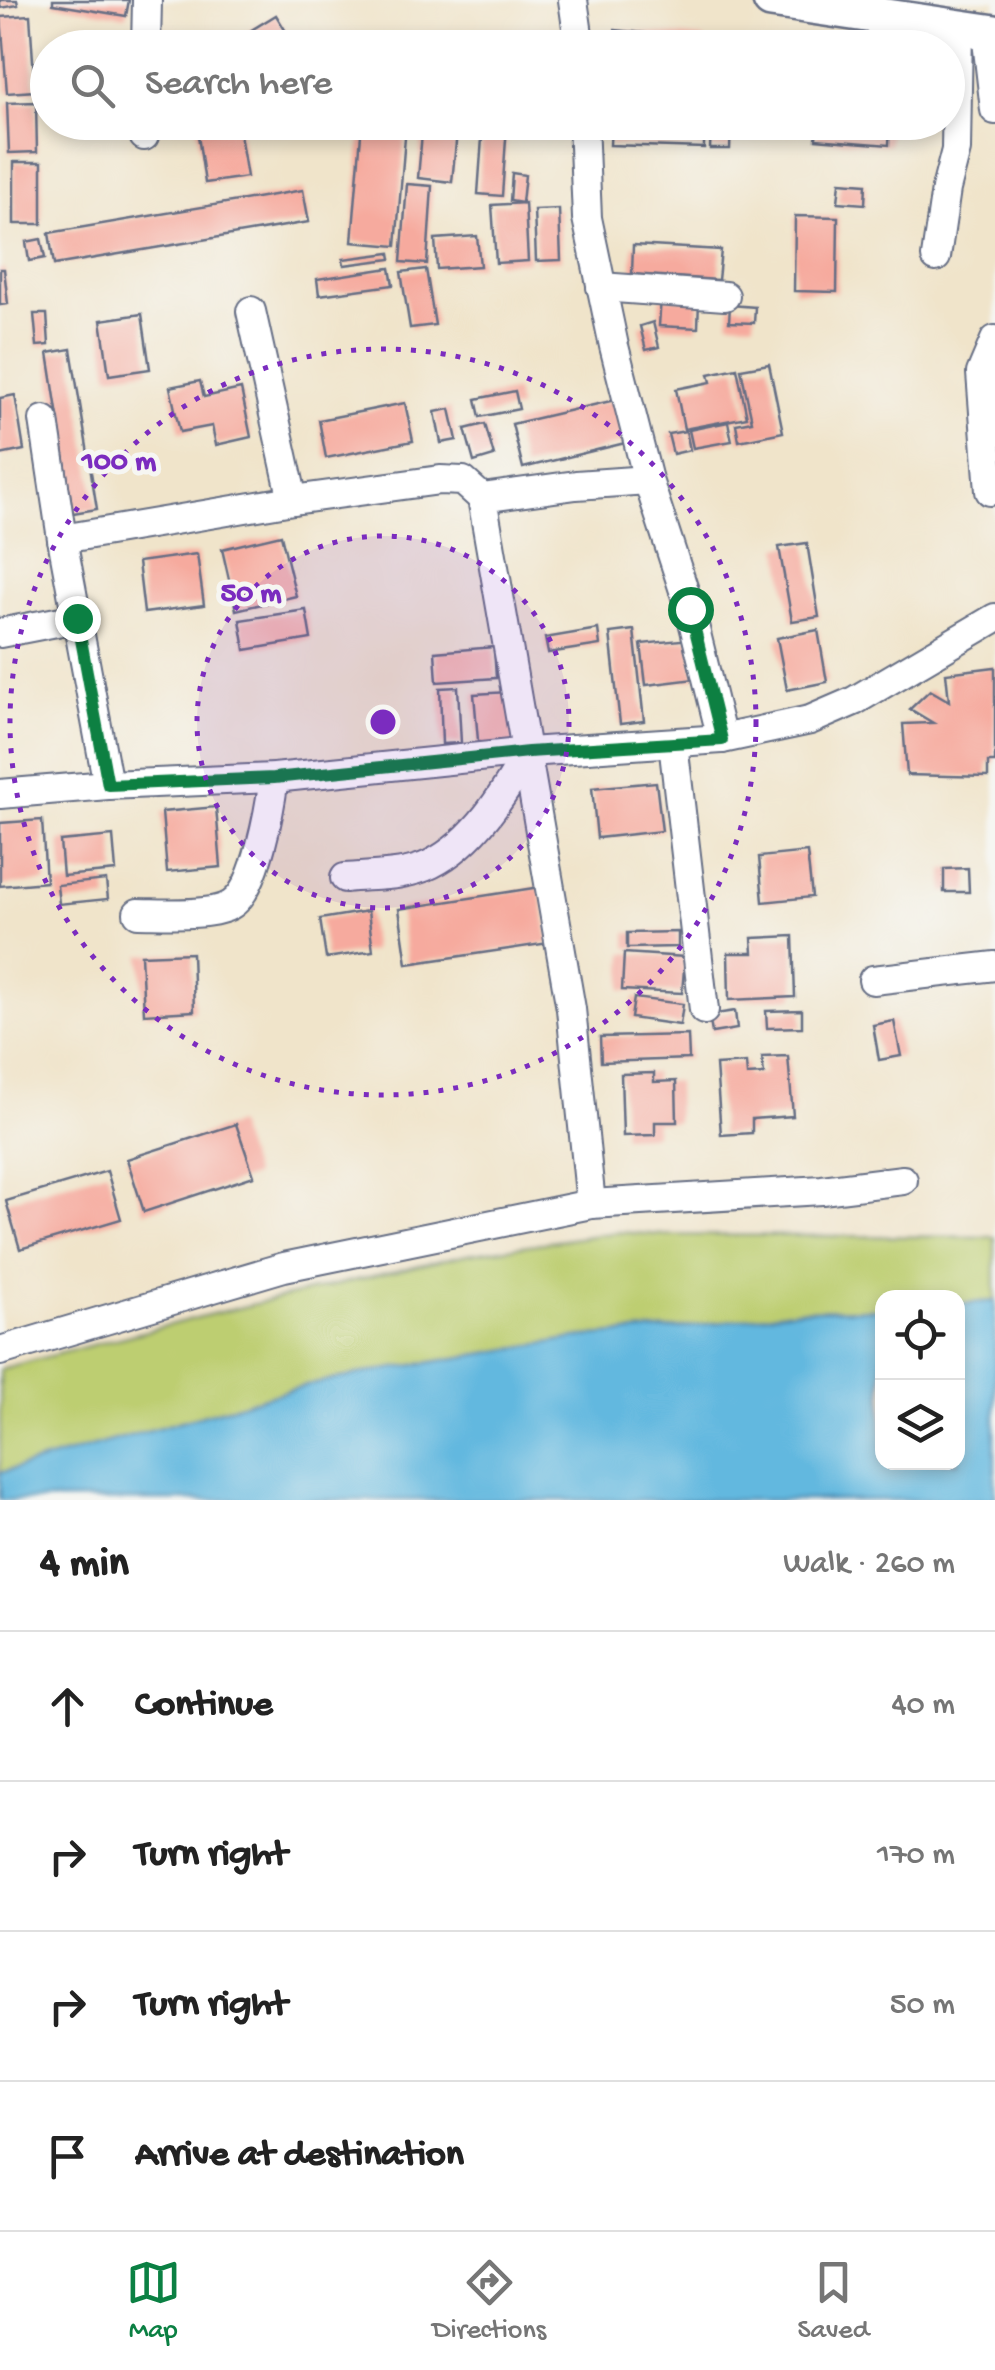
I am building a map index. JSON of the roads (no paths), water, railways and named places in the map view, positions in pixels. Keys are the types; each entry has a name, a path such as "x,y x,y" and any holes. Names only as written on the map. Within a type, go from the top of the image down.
{"main road":[{"path":"771,0 980,31"}],"street":[{"path":"146,30 147,0"},
{"path":"573,0 577,30"},
{"path":"980,31 995,110"},
{"path":"965,105 980,31"},
{"path":"584,140 587,218 601,287 648,480 690,609 722,740"},
{"path":"936,257 958,140"},
{"path":"601,287 726,296"},
{"path":"251,311 293,500"},
{"path":"990,491 981,372 995,340"},
{"path":"44,420 108,785"},
{"path":"62,540 293,500 440,480 463,481 482,498 571,1010 590,1204"},
{"path":"482,498 648,480"},
{"path":"0,633 77,618"},
{"path":"0,794 274,778 528,752 722,740 810,720 854,701 995,618"},
{"path":"673,743 704,1010"},
{"path":"345,878 403,873 431,864 484,818 507,789 528,752"},
{"path":"138,913 213,911 234,904 266,833 274,778"},
{"path":"873,980 995,966"},
{"path":"0,1351 284,1268 590,1204 822,1190 904,1180"}],"water":[{"path":"995,1301 995,1500 0,1500 0,1473 304,1386 583,1337 682,1328 799,1310 875,1309 875,1470 965,1470 965,1303"}]}
